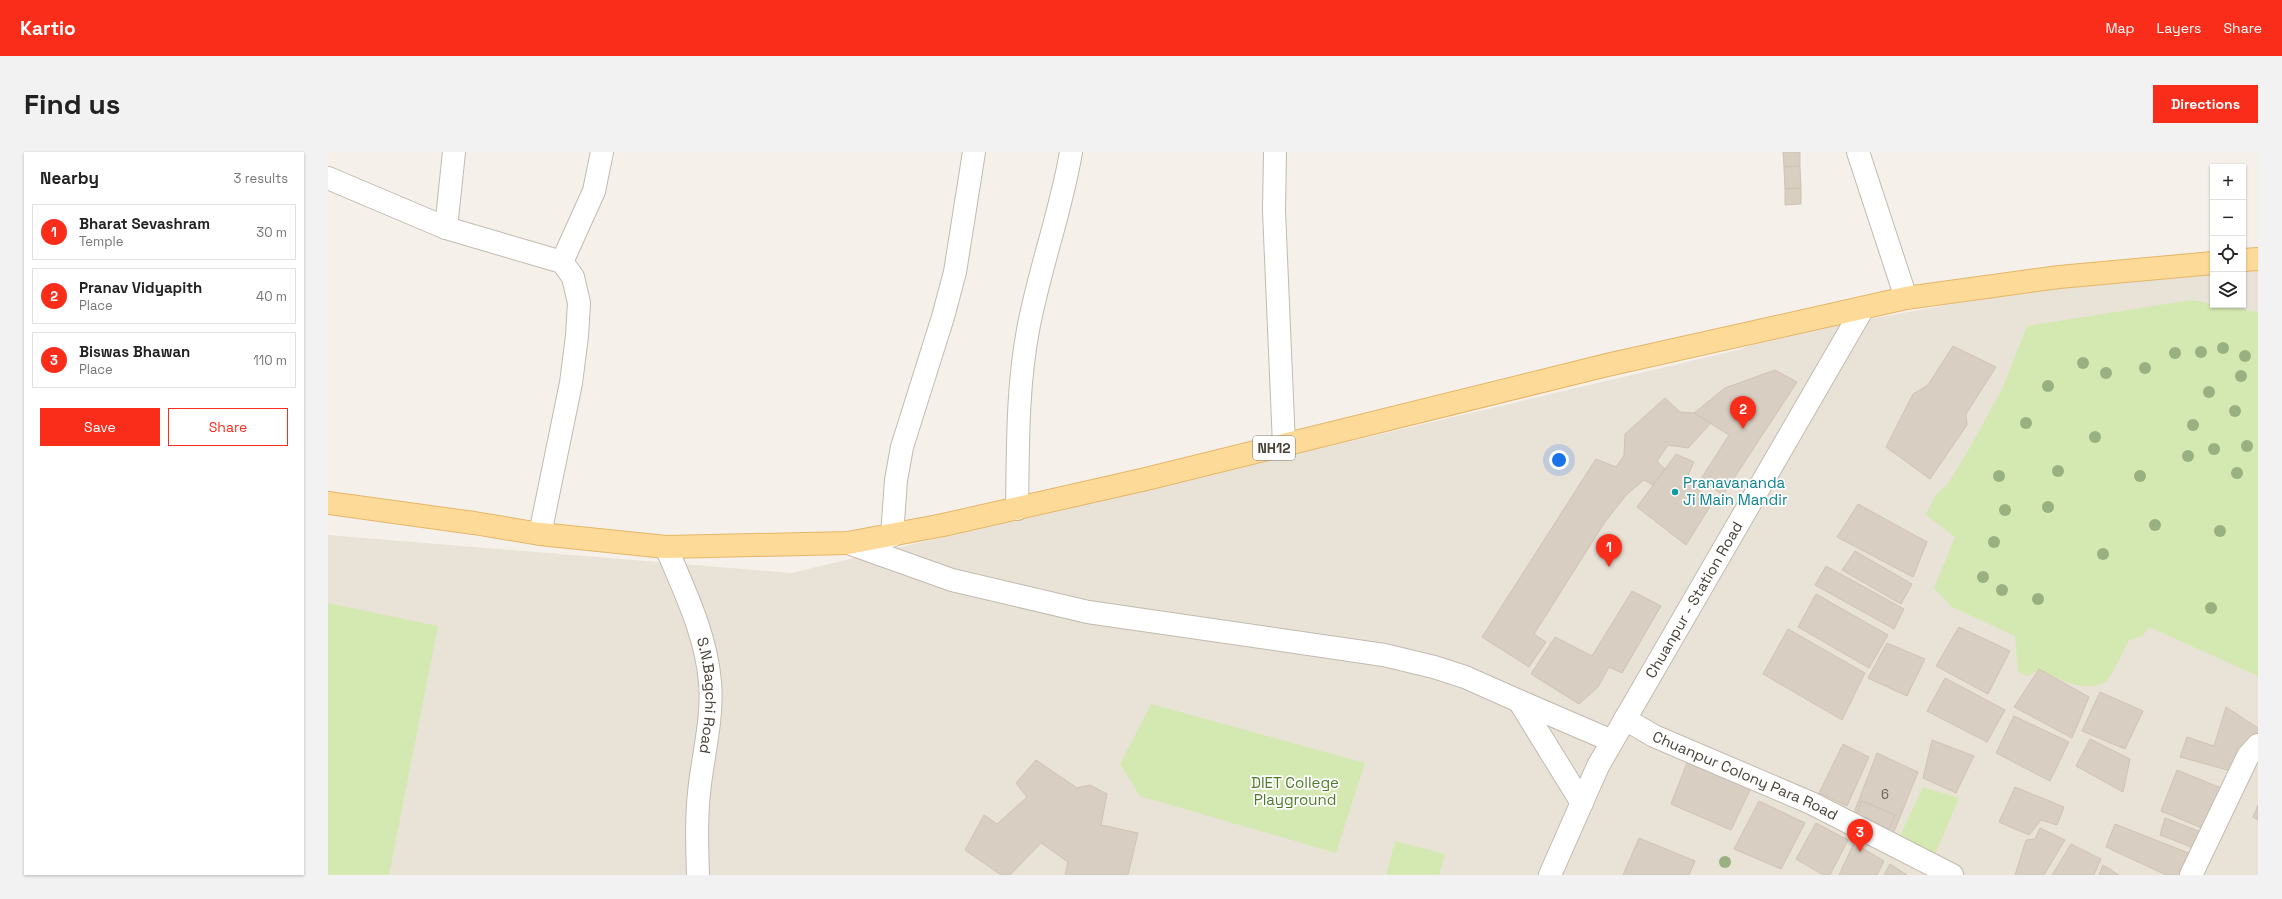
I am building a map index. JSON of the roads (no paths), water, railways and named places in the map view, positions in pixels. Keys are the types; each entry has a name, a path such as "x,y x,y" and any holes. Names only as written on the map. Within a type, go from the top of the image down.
{"main road":[{"path":"2246,260 2258,259"},
{"name":"NH12","path":"328,503 474,523 540,534 666,547 848,543 892,536 1017,509 1607,365 1862,310 1906,298 2059,277 2210,262"}],"street":[{"path":"446,228 454,152"},
{"path":"562,262 594,191 602,152"},
{"path":"892,536 896,480 902,447 944,317 956,272 974,152"},
{"path":"1017,509 1018,409 1028,329 1057,220 1071,152"},
{"path":"1275,152 1274,211 1284,445"},
{"path":"1858,152 1906,298"},
{"path":"328,178 446,228 562,262 572,277 579,303 577,336 571,383 540,534"},
{"name":"Chuanpur - Station Road","path":"1550,875 1598,766 1862,310"},
{"path":"848,543 952,580 1088,612 1384,656 1434,667 1465,678 1612,741"},
{"name":"S.N.Bagchi Road","path":"666,547 696,618 704,646 710,682 710,710 700,786 697,834 698,875"},
{"path":"1519,701 1582,803"},
{"name":"Chuanpur Colony Para Road","path":"1625,719 1654,736 1811,803 1952,875"},
{"path":"2191,875 2248,756 2258,745"}],"place":[{"name":"Pranav Vidyapith","path":"1743,429"},
{"name":"Pranavananda Ji Main Mandir","path":"1675,492"},
{"name":"Bharat Sevashram","path":"1609,567"},
{"name":"Biswas Bhawan","path":"1860,852"}],"park label":[{"name":"DIET College Playground","path":"1295,792"}]}
